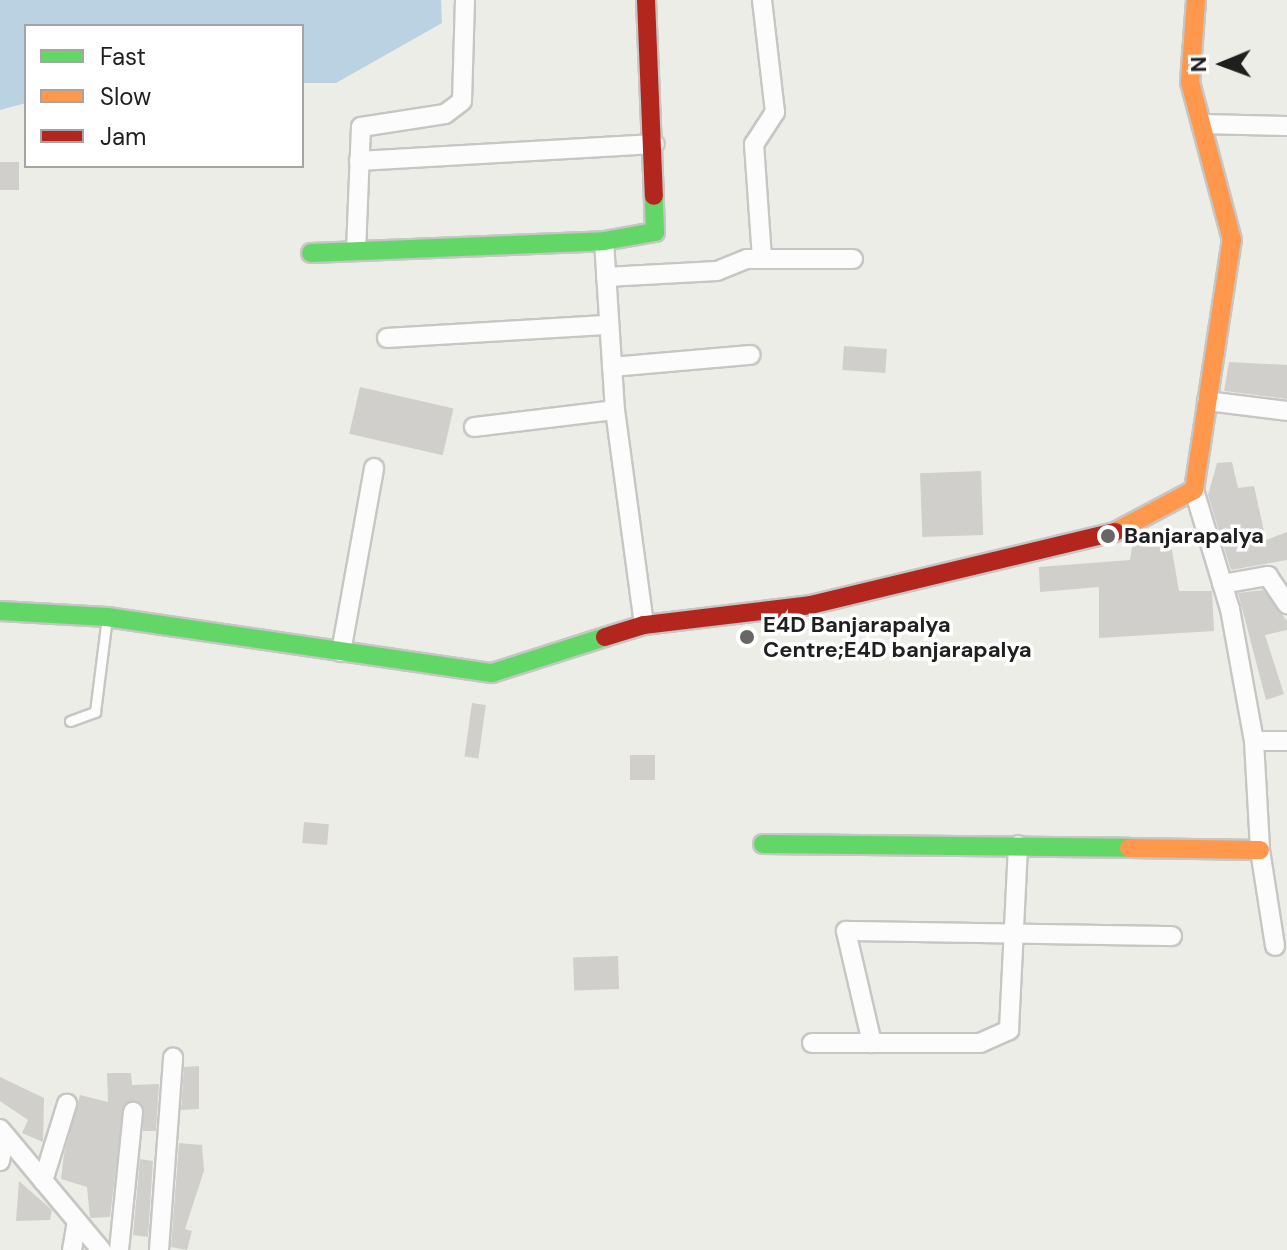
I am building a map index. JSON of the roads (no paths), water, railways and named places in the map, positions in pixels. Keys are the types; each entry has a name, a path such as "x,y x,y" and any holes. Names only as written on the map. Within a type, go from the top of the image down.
{"street":[{"path":"356,251 359,161 364,123 445,114 462,101 465,0"},
{"path":"311,253 604,241 655,232 655,144 646,0"},
{"path":"762,0 775,112 754,144 762,259"},
{"path":"1196,0 1190,82 1232,240 1194,490 1222,584 1254,741 1260,850 1275,946"},
{"path":"1201,124 1287,126"},
{"path":"359,161 655,144"},
{"path":"604,241 615,410 644,625"},
{"path":"606,277 717,271 762,259 853,259"},
{"path":"387,338 609,325"},
{"path":"612,367 750,355"},
{"path":"1207,401 1287,411"},
{"path":"474,427 615,410"},
{"path":"341,652 374,468"},
{"path":"0,611 107,617 492,673 644,625 811,605 1108,536 1194,490"},
{"path":"1222,584 1279,576 1287,604"},
{"path":"1254,741 1287,741"},
{"path":"763,844 1260,850"},
{"path":"812,1043 980,1043 1009,1030 1016,939 1018,845"},
{"path":"872,1043 846,931 1016,939 1172,936"},
{"path":"159,1250 173,1058"},
{"path":"43,1181 67,1104"},
{"path":"119,1250 133,1112"},
{"path":"2,1132 101,1250"},
{"path":"0,1161 2,1132"},
{"path":"72,1250 77,1223"}],"lane":[{"path":"70,721 95,712 107,617"}],"water":[{"path":"0,0 441,0 442,23 336,83 304,83 304,24 24,24 24,104 0,110"}],"place":[{"name":"Banjarapalya","path":"1108,536"},
{"name":"E4D Banjarapalya Centre;E4D banjarapalya","path":"747,637"}]}
